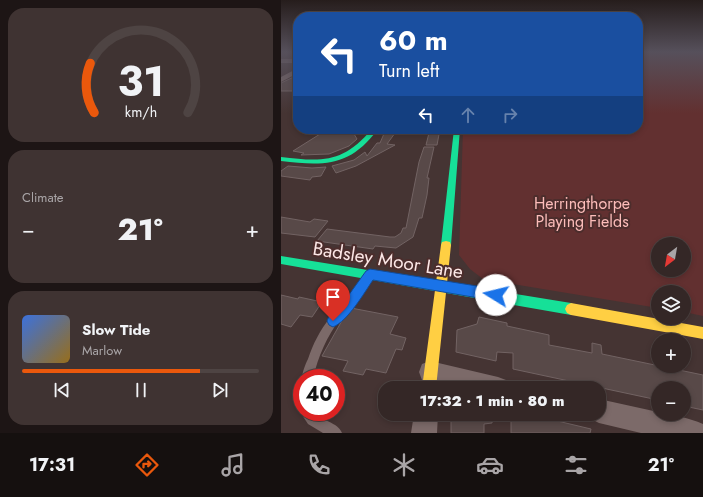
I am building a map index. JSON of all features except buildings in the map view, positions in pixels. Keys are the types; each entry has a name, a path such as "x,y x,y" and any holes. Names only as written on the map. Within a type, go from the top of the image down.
{"street":[{"path":"281,81 293,73"},
{"path":"281,81 292,82"},
{"path":"281,159 320,162 348,155 368,142 372,134"},
{"path":"429,380 442,286 457,134"},
{"name":"Badsley Moor Lane","path":"281,260 442,286 703,333"},
{"path":"606,413 694,433"},
{"path":"423,433 425,421"}],"lane":[{"path":"309,369 321,340 333,321 352,300 370,274"},
{"path":"315,421 336,433"}],"green space":[{"name":"Herringthorpe Playing Fields","path":"643,72 703,72 703,316 691,313 691,285 651,285 651,307 483,279 470,269 459,255 463,134 643,134"}],"traffic: fast":[{"path":"281,159 309,162 333,160 355,150 371,134"},
{"path":"446,245 457,134"},
{"path":"281,260 571,309"}],"traffic: slow":[{"path":"430,381 446,245"},
{"path":"571,309 703,333"}],"route":[{"path":"333,321 352,300 370,274 496,295"}]}
